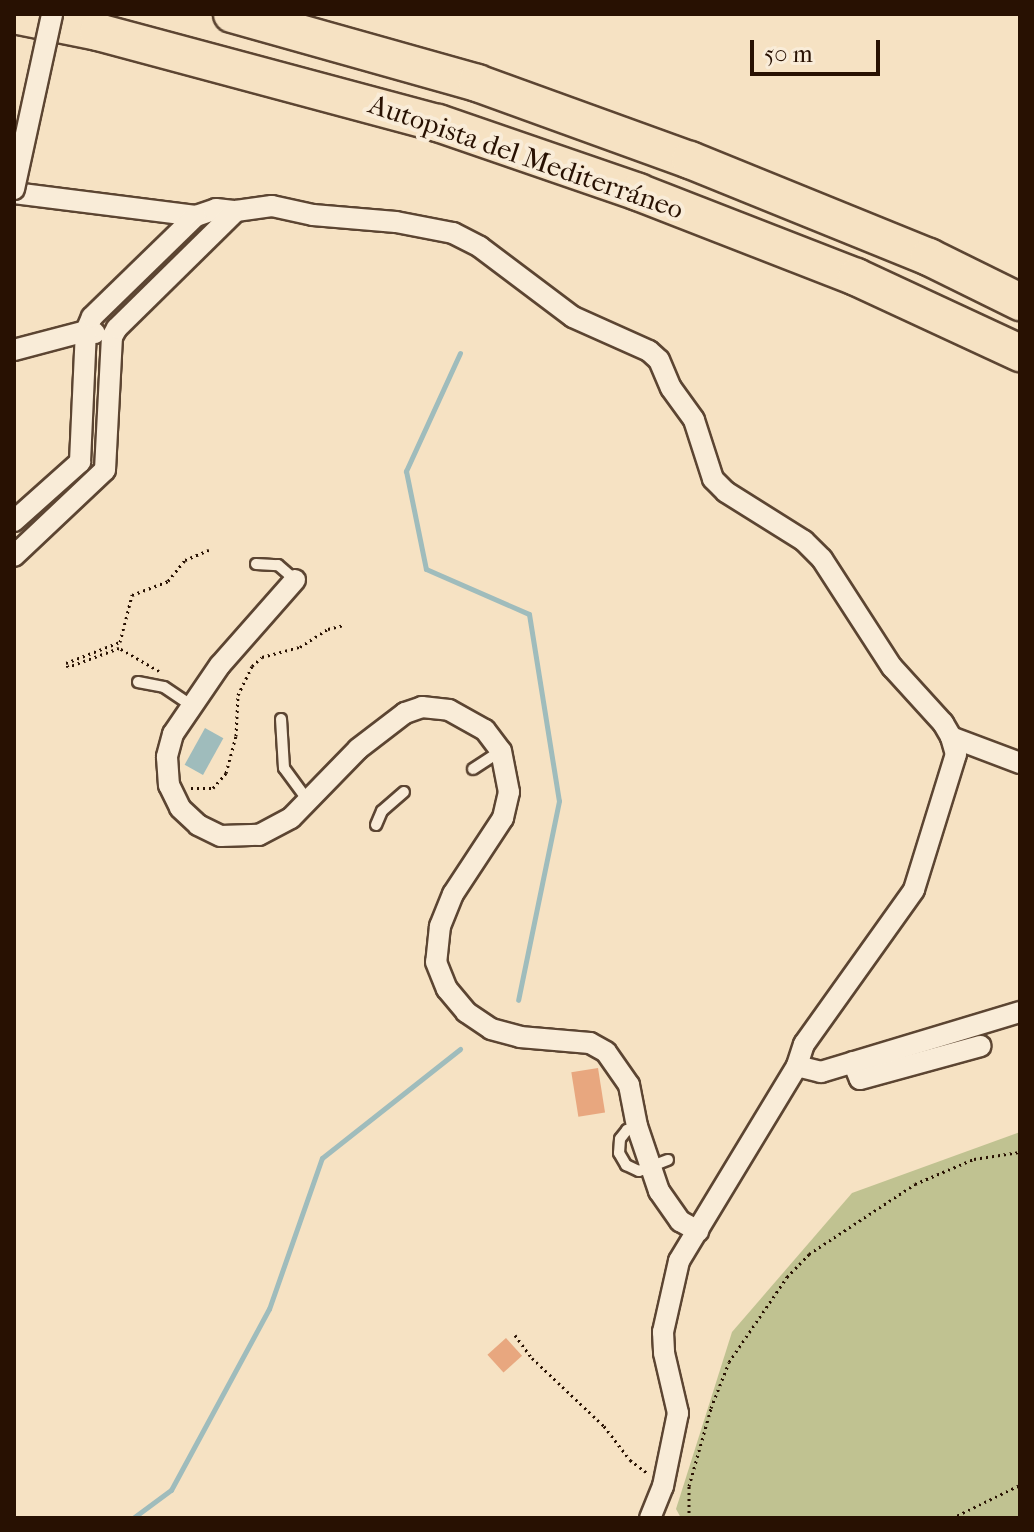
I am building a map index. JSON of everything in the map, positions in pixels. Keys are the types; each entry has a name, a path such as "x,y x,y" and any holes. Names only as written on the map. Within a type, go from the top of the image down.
{"highway":[{"name":"Autopista del Mediterráneo","path":"232,14 477,83 676,155 929,257 1020,302"},
{"name":"Autopista del Mediterráneo","path":"14,15 170,51 438,123 638,192 856,277 1020,353"}],"street":[{"path":"52,14 14,191 196,216"},
{"path":"14,521 80,462 86,331 92,317 196,216 216,209 236,211 272,206 453,233 480,247 573,317 649,351 659,360 671,388 694,420 713,479 726,492 804,541 822,559 892,667 943,723 956,754 914,890 804,1044 797,1066 679,1261 663,1332 678,1413 663,1486 652,1517"},
{"path":"14,556 105,470 112,337 117,328 236,211"},
{"path":"14,350 86,331 112,337"},
{"path":"295,580 245,634 173,734 167,757 169,785 180,808 198,825 221,836 259,835 275,829 309,802 387,723 422,707 462,714 485,730 501,751 509,778 507,805 503,818 453,894 440,926 436,962 447,989 466,1012 491,1029 520,1037 590,1043 606,1052 629,1085 637,1126 659,1163 659,1191 680,1221 698,1231"},
{"path":"951,737 1020,763"},
{"path":"797,1066 821,1072 1020,1012"},
{"path":"853,1062 860,1079 981,1046"}],"lane":[{"path":"256,564 278,565 295,580"},
{"path":"138,682 164,687 192,706"},
{"path":"281,719 284,768 309,802"},
{"path":"473,769 501,751"},
{"path":"376,825 392,800 404,792"}],"path":[{"path":"167,676 119,648 68,667 66,663 120,642 132,595 168,581 185,560 209,550"},
{"path":"169,785 184,784 199,790 219,784 232,758 238,695 252,666 262,657 300,647 328,629 344,625"},
{"path":"689,1518 689,1486 711,1408 729,1362 787,1277 809,1254 915,1184 974,1159 1020,1152"},
{"path":"515,1335 532,1358 604,1426 630,1460 663,1486"},
{"path":"952,1518 1020,1485"}],"green space":[{"path":"1020,1132 1020,1518 681,1518 676,1509 732,1332 852,1193"}],"water":[{"path":"205,728 223,738 203,775 185,765"}],"building":[{"path":"598,1068 605,1112 578,1117 571,1072"},
{"path":"506,1338 522,1356 503,1373 487,1355"}],"waterway":[{"path":"460,353 406,471 426,569 529,614 559,801 518,1000"},
{"path":"133,1518 171,1490 269,1309 322,1158 460,1049"}]}
